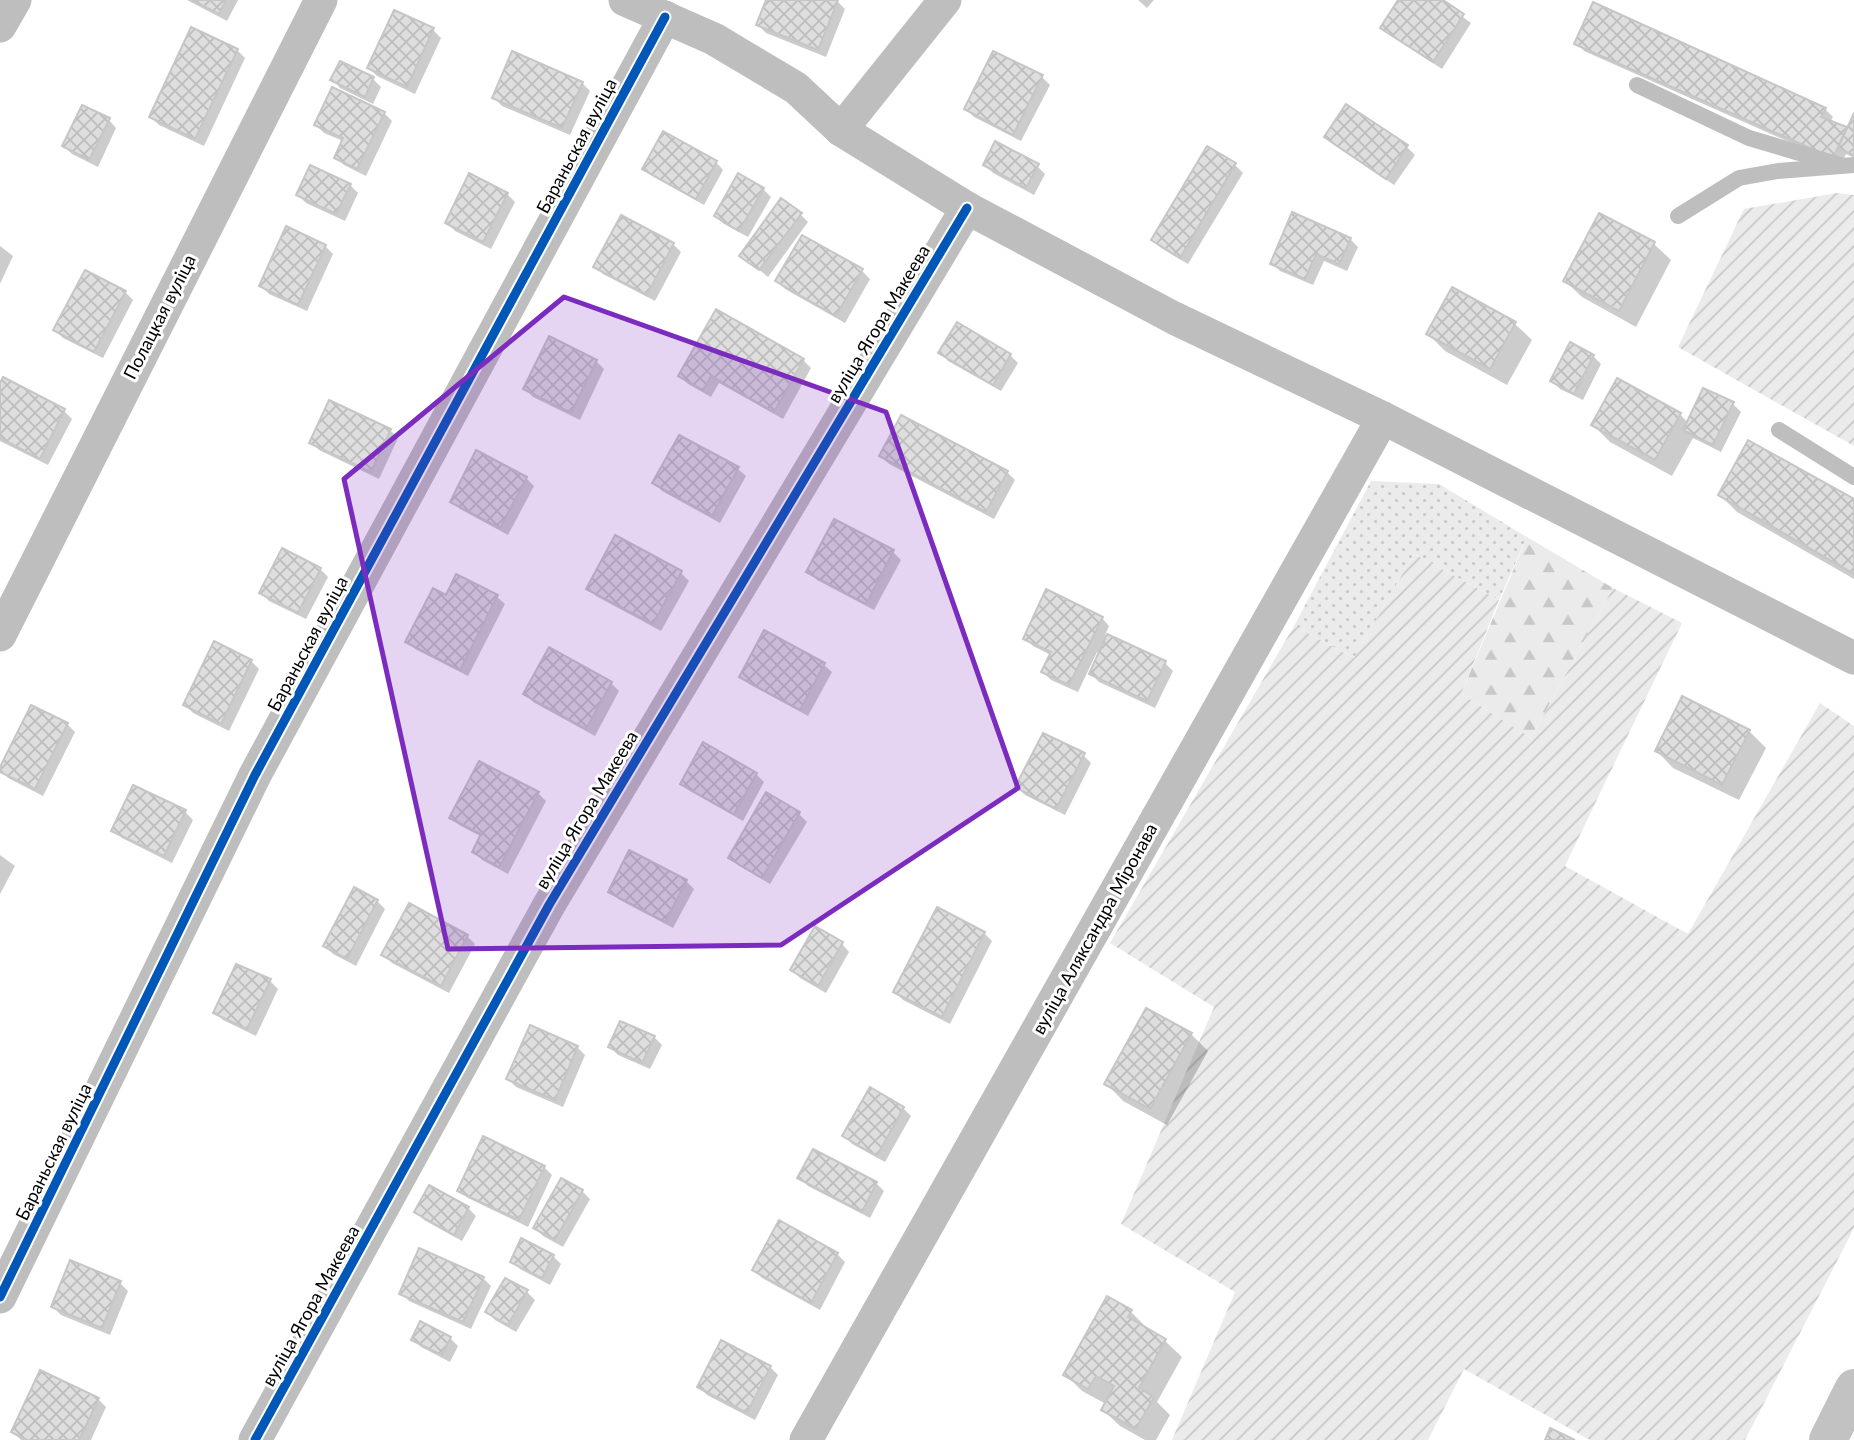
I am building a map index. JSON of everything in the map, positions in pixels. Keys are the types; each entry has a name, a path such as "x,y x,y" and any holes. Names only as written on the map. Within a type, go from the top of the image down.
{"street":[{"path":"0,26 16,0"},
{"name":"Полацкая вуліца","path":"0,635 321,0"},
{"path":"625,0 714,39 796,88 841,130 967,208 1174,318 1383,418 1854,658"},
{"path":"841,130 944,0"},
{"name":"Бараньская вуліца","path":"0,1297 255,775 665,17"},
{"name":"вуліца Ягора Макеева","path":"255,1440 549,905 967,208"},
{"name":"вуліца Аляксандра Міронава","path":"806,1440 1383,418"},
{"path":"1839,1432 1854,1388"}],"lane":[{"path":"1637,85 1749,138 1847,165"},
{"path":"1678,216 1739,178 1778,171 1847,165"},
{"path":"1779,430 1854,477"}],"highlighted area":[{"path":"564,297 886,412 1018,788 781,945 448,949 344,479"}],"green space":[{"path":"1837,193 1854,195 1854,446 1678,347 1744,209"},
{"path":"1371,481 1439,484 1527,537 1499,600 1414,554 1354,658 1294,626"},
{"path":"1527,537 1613,588 1531,738 1461,694"},
{"path":"1414,554 1499,600 1461,694 1531,738 1613,588 1682,623 1565,866 1688,934 1820,703 1854,726 1854,1228 1745,1440 1590,1440 1464,1369 1428,1440 1172,1440 1235,1292 1121,1224 1214,1007 1110,943 1294,626 1354,658"}],"building":[{"path":"192,0 226,0 219,14"},
{"path":"766,0 838,0 818,50 756,25"},
{"path":"1398,0 1443,0 1464,14 1433,62 1380,28"},
{"path":"1593,2 1826,108 1821,117 1847,127 1833,158 1574,44"},
{"path":"394,10 434,28 407,87 367,68"},
{"path":"191,27 238,49 195,139 149,117"},
{"path":"512,51 583,82 562,128 492,98"},
{"path":"993,51 1043,75 1013,135 964,109"},
{"path":"340,61 374,77 365,97 330,80"},
{"path":"332,87 385,112 357,169 334,158 343,138 314,125"},
{"path":"1346,104 1408,145 1386,179 1324,137"},
{"path":"82,105 110,118 89,160 62,146"},
{"path":"1854,113 1854,155 1838,148"},
{"path":"663,131 717,161 696,199 642,169"},
{"path":"995,141 1039,164 1026,188 983,165"},
{"path":"1207,146 1236,163 1180,258 1151,240"},
{"path":"310,165 351,184 336,214 296,195"},
{"path":"469,173 508,193 483,242 445,223"},
{"path":"738,173 764,188 739,231 714,216"},
{"path":"781,198 802,213 759,270 739,256"},
{"path":"1292,212 1351,238 1339,264 1316,254 1305,279 1270,264"},
{"path":"1599,213 1655,242 1619,311 1563,281"},
{"path":"621,215 674,243 647,295 593,267"},
{"path":"286,226 326,245 298,305 259,286"},
{"path":"802,235 863,269 836,316 775,281"},
{"path":"85,270 126,291 94,352 53,330"},
{"path":"1452,287 1516,322 1490,369 1426,334"},
{"path":"716,309 804,359 774,412 711,376 703,390 678,376"},
{"path":"957,322 1011,354 993,385 938,353"},
{"path":"549,336 597,360 571,413 523,389"},
{"path":"1570,342 1594,355 1574,394 1550,381"},
{"path":"3,377 65,409 40,459 0,438 0,383"},
{"path":"1617,378 1681,413 1655,460 1591,425"},
{"path":"1703,388 1734,402 1713,445 1683,430"},
{"path":"329,400 391,429 371,472 309,443"},
{"path":"901,415 1008,471 986,512 879,456"},
{"path":"679,435 739,467 712,516 652,483"},
{"path":"1748,440 1854,499 1854,574 1718,495"},
{"path":"476,450 527,477 500,528 450,502"},
{"path":"834,519 894,550 866,604 806,572"},
{"path":"615,535 682,571 653,624 586,589"},
{"path":"282,548 321,568 298,613 259,593"},
{"path":"456,574 498,595 460,670 405,642 433,588 446,595"},
{"path":"1046,589 1103,617 1069,685 1041,672 1051,652 1023,639"},
{"path":"764,630 825,663 800,710 739,677"},
{"path":"1107,634 1166,661 1147,701 1089,674"},
{"path":"214,641 252,660 221,724 183,705"},
{"path":"549,647 612,682 586,729 523,694"},
{"path":"1682,696 1750,730 1722,785 1655,751"},
{"path":"31,705 68,723 35,789 0,772"},
{"path":"1043,733 1085,753 1056,809 1015,787"},
{"path":"703,742 757,773 734,814 680,784"},
{"path":"479,761 539,792 499,867 472,852 481,834 449,818"},
{"path":"133,785 186,810 164,856 111,831"},
{"path":"766,792 800,812 762,878 728,858"},
{"path":"629,850 687,880 665,922 608,892"},
{"path":"354,887 378,900 347,959 323,946"},
{"path":"409,903 468,935 441,986 381,955"},
{"path":"937,907 985,932 942,1017 893,992"},
{"path":"815,926 843,942 818,986 790,970"},
{"path":"236,964 271,979 247,1029 213,1013"},
{"path":"1146,1008 1192,1033 1150,1109 1104,1084"},
{"path":"620,1021 655,1036 642,1063 608,1047"},
{"path":"530,1025 578,1046 555,1100 506,1079"},
{"path":"870,1087 904,1107 877,1156 842,1136"},
{"path":"483,1136 545,1166 519,1220 457,1191"},
{"path":"813,1149 877,1182 862,1212 797,1178"},
{"path":"561,1178 583,1190 555,1240 533,1228"},
{"path":"429,1185 469,1207 454,1235 414,1212"},
{"path":"779,1220 838,1253 811,1303 752,1270"},
{"path":"521,1238 554,1255 542,1278 510,1262"},
{"path":"419,1248 484,1277 463,1322 399,1294"},
{"path":"70,1260 121,1281 102,1328 51,1307"},
{"path":"505,1278 528,1290 508,1325 485,1312"},
{"path":"1107,1296 1132,1310 1128,1317 1166,1339 1139,1388 1154,1397 1136,1429 1101,1410 1114,1386 1096,1376 1088,1389 1063,1375"},
{"path":"420,1321 451,1337 442,1355 411,1340"},
{"path":"721,1340 771,1366 747,1413 697,1387"},
{"path":"40,1370 99,1398 79,1440 27,1440 11,1432"},
{"path":"1550,1428 1575,1440 1545,1440"}],"cycle path":[{"path":"0,1297 255,775 665,17"},
{"path":"255,1440 549,905 967,208"}]}
